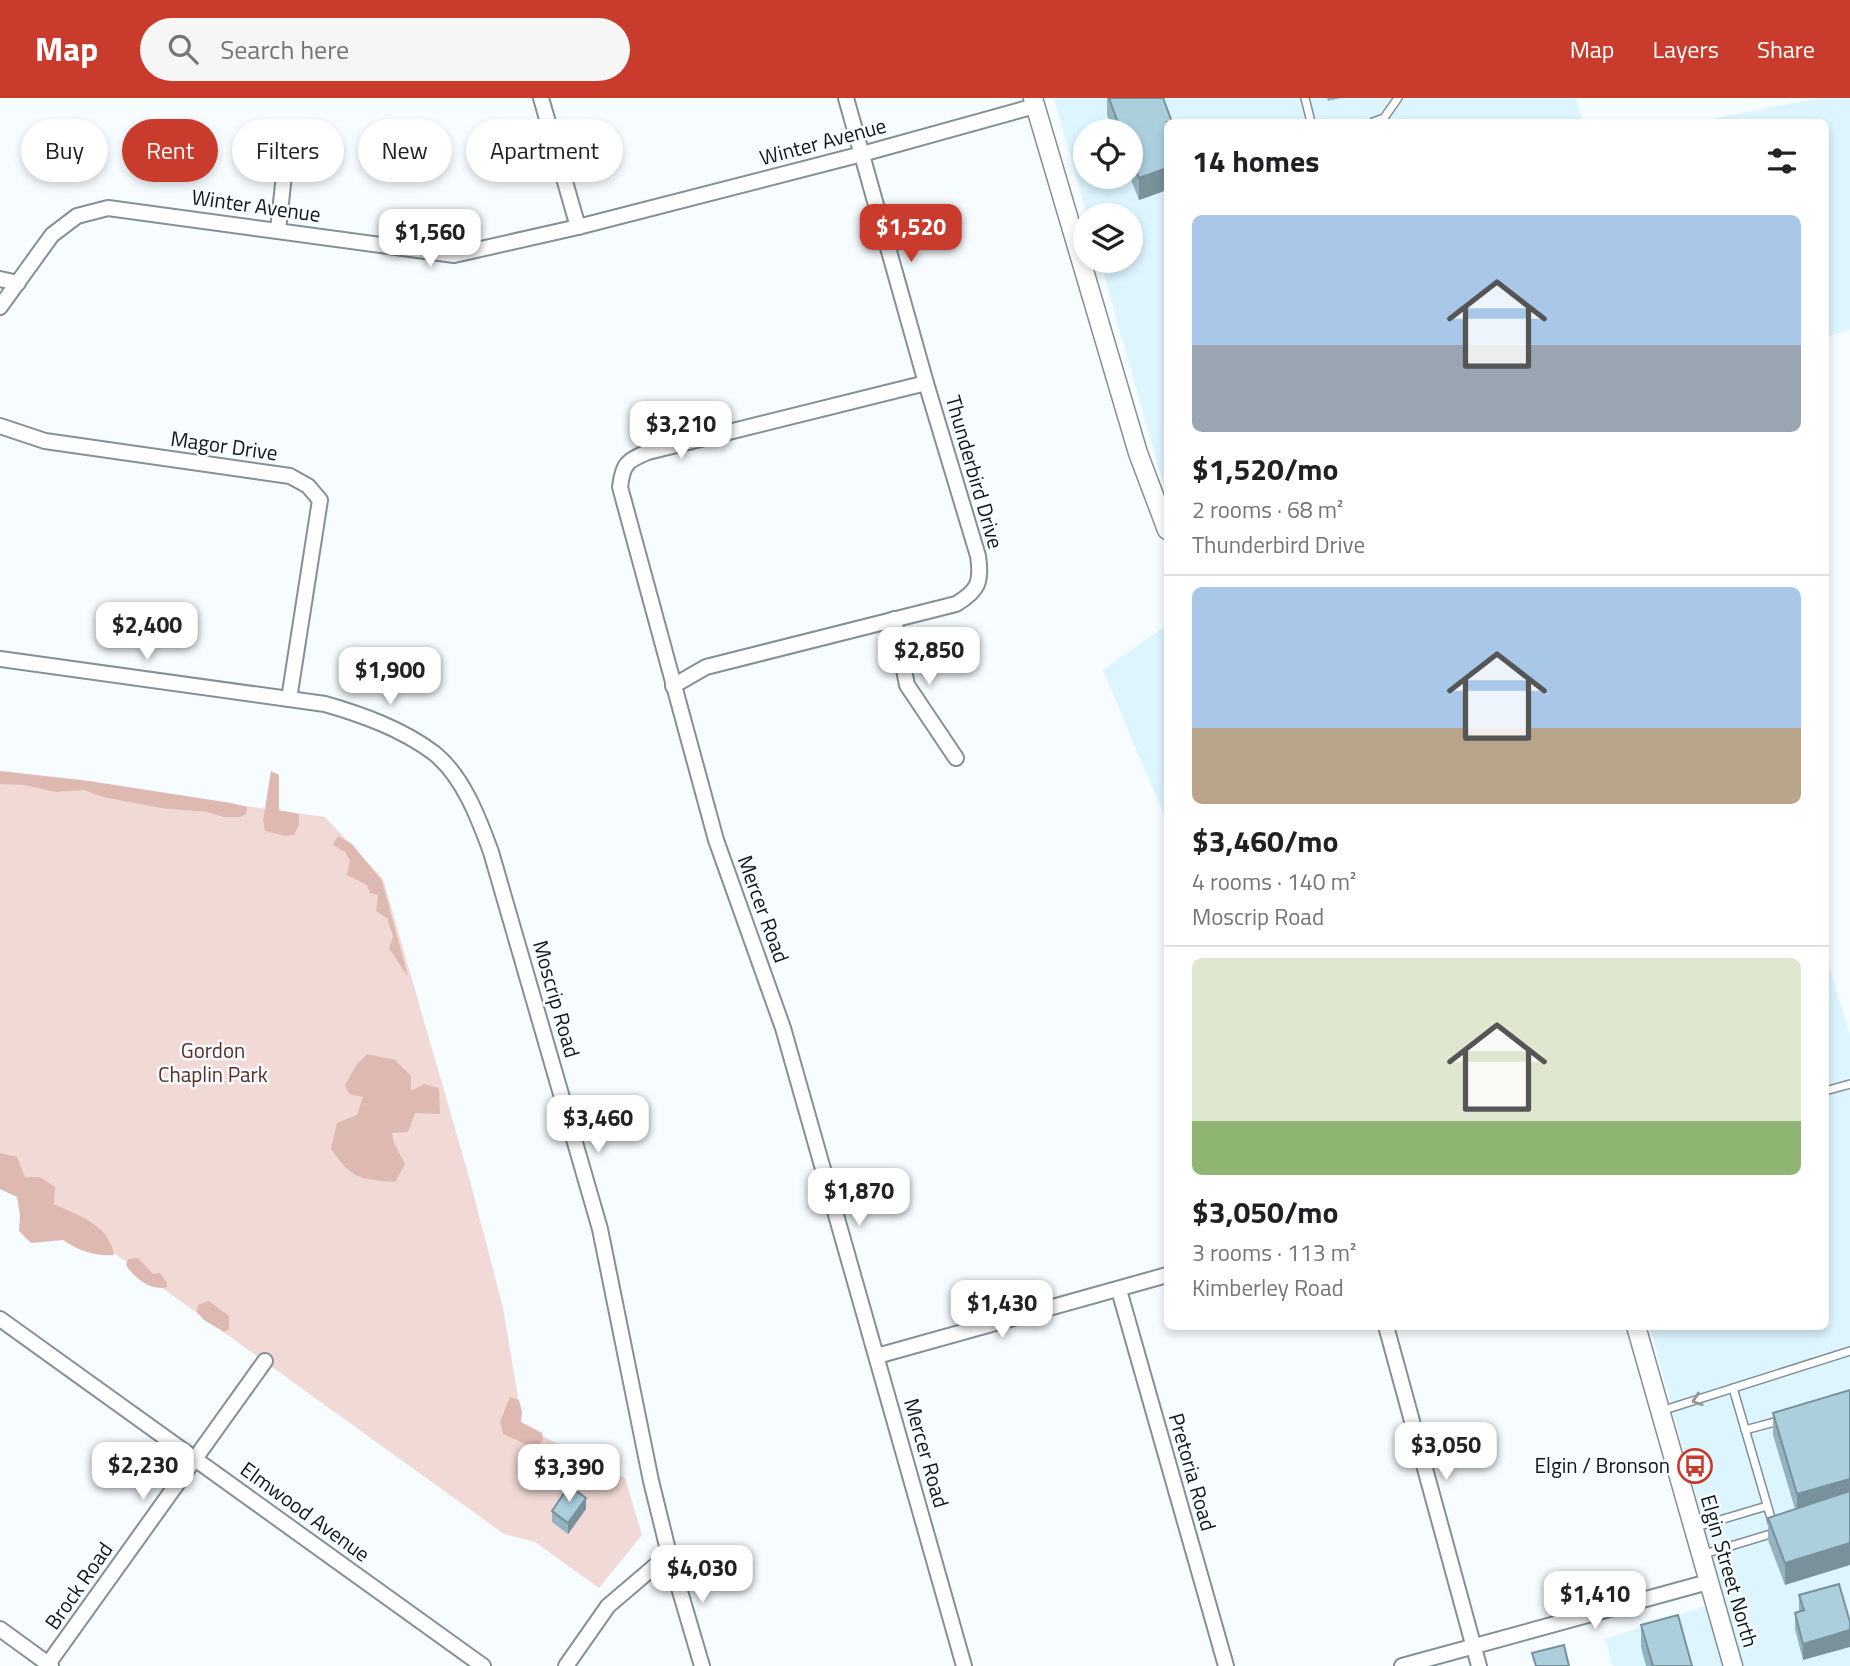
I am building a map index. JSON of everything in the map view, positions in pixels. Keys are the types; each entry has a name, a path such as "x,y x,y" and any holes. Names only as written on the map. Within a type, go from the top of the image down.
{"street":[{"path":"541,98 578,227"},
{"name":"Thunderbird Drive","path":"673,686 706,667 956,604 971,596 979,581 978,556 846,98"},
{"path":"1034,102 1138,453 1164,522"},
{"name":"Winter Avenue","path":"0,307 52,235 77,216 108,208 454,255 578,227 862,154 1034,102"},
{"path":"278,230 283,182"},
{"path":"0,279 18,283"},
{"name":"Mercer Road","path":"926,383 648,452 629,459 622,472 620,487 716,840 783,1028 964,1666"},
{"name":"Magor Drive","path":"0,426 46,441 290,476 308,486 320,500 289,699"},
{"path":"894,619 907,685 956,758"},
{"name":"Moscrip Road","path":"0,659 321,703 374,719 435,754 457,780 482,826 491,852 600,1229 668,1554 702,1666"},
{"path":"877,1356 1164,1276"},
{"name":"Pretoria Road","path":"1119,1290 1226,1666"},
{"name":"Elmwood Avenue","path":"0,1318 483,1666"},
{"path":"1387,1330 1479,1666"},
{"name":"Elgin Street North","path":"1637,1330 1733,1666"},
{"name":"Brock Road","path":"50,1665 265,1361"},
{"path":"566,1666 608,1606 668,1554"},
{"path":"1402,1666 1708,1583"},
{"path":"0,1629 50,1665"}],"lane":[{"path":"1304,98 1310,119"},
{"path":"1381,119 1398,98"},
{"path":"1829,1090 1850,1084"},
{"path":"1660,1411 1850,1351"},
{"path":"1733,1388 1775,1533"},
{"path":"1745,1430 1785,1419"},
{"path":"1693,1528 1767,1506"},
{"path":"1700,1555 1787,1529"}],"shaded area":[{"path":"1054,98 1576,98 1582,119 1164,119 1164,486 1103,273 1143,273 1143,203 1084,203 1080,189 1143,189 1143,119 1073,119 1073,165"},
{"path":"1819,98 1850,98 1850,330 1829,336 1829,119 1711,119"},
{"path":"1164,627 1164,815 1103,670"},
{"path":"0,771 89,781 231,803 247,807 246,814 240,817 224,817 207,812 161,808 103,797 84,790 56,792 24,785 0,784"},
{"path":"271,771 279,775 279,810 299,814 299,825 294,835 265,831 263,821"},
{"path":"338,836 352,844 382,881 408,976 389,949 393,936 387,918 376,911 378,895 370,893 367,885 347,875 350,860 345,852 333,845"},
{"path":"1829,965 1850,1036 1850,1666 1613,1666 1605,1639 1724,1600 1651,1330 1829,1330"},
{"path":"367,1054 395,1060 411,1076 411,1091 424,1084 439,1088 440,1114 415,1113 408,1132 392,1133 405,1164 395,1182 357,1176 331,1149 337,1123 357,1115 363,1097 349,1094 345,1085 357,1064"},
{"path":"0,1153 17,1157 25,1177 40,1177 55,1187 54,1204 100,1229 114,1255 87,1252 63,1240 31,1243 19,1231 17,1197 0,1189"},
{"path":"138,1258 153,1274 160,1273 167,1287 149,1285 133,1274 126,1265 128,1259"},
{"path":"209,1301 229,1316 229,1329 224,1332 204,1320 197,1312 198,1305"},
{"path":"510,1397 519,1400 521,1422 542,1433 543,1440 538,1446 525,1444 503,1434 500,1422"}],"green space":[{"name":"Gordon Chaplin Park","path":"0,772 325,817 383,879 469,1177 503,1308 518,1397 513,1421 625,1478 642,1535 599,1588 535,1542 504,1534 0,1171"}],"building":[{"path":"1109,98 1163,98 1171,119 1164,119 1164,169 1143,177 1143,119 1117,119"},
{"path":"1850,1390 1850,1479 1797,1494 1773,1413"},
{"path":"569,1486 586,1498 568,1523 552,1511"},
{"path":"1850,1491 1850,1543 1785,1563 1768,1518"},
{"path":"1839,1584 1850,1630 1803,1644 1795,1613 1804,1610 1799,1595"},
{"path":"1678,1615 1692,1666 1653,1666 1641,1625"},
{"path":"1564,1645 1569,1666 1536,1666 1532,1653"}],"place":[{"name":"Elgin / Bronson","path":"1695,1466"}]}
